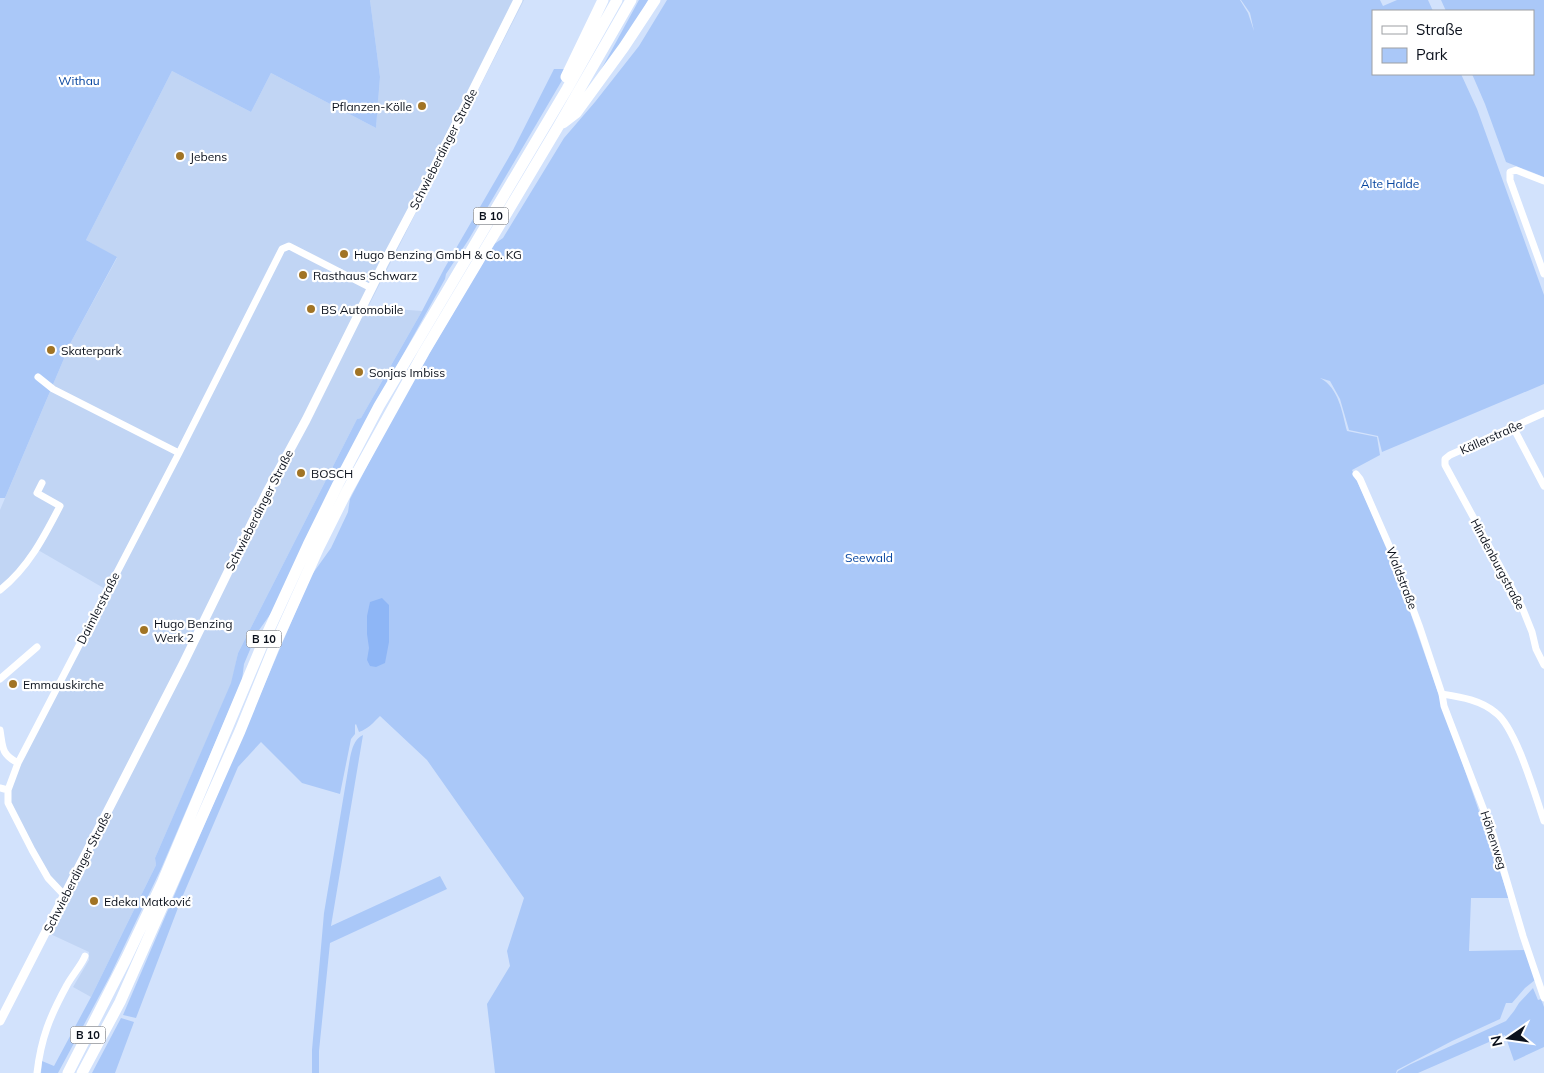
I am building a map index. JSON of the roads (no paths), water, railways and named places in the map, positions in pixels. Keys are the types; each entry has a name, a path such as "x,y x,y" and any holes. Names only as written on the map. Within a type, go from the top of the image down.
{"highway":[{"name":"B 10","path":"537,139 543,119 560,90 603,0"},
{"name":"B 10","path":"68,1073 163,881 262,645 338,484 379,406 617,0"},
{"name":"B 10","path":"82,1073 120,1002 240,731 274,647 347,490 429,343 558,127 631,0"},
{"name":"B 10","path":"558,127 576,113 624,47 655,0"}],"street":[{"name":"Schwieberdinger Straße","path":"0,1021 186,658 263,501 306,420 518,0"},
{"path":"1544,180 1516,170 1510,172 1510,180 1542,263 1544,274"},
{"name":"Daimlerstraße","path":"4,789 179,453 282,249 289,246 371,288"},
{"path":"38,377 54,390 179,453"},
{"name":"Källerstraße","path":"1446,466 1445,459 1450,455 1544,413"},
{"path":"1513,427 1544,486"},
{"name":"Hindenburgstraße","path":"1446,466 1522,607 1532,632 1536,649 1544,665"},
{"name":"Waldstraße","path":"1356,474 1368,496 1391,550 1420,628 1438,684"},
{"path":"0,590 29,560 39,546 60,506 38,493 42,483"},
{"path":"1536,649 1544,644"},
{"path":"0,679 37,647"},
{"name":"Höhenweg","path":"1438,684 1444,706 1492,834 1523,936 1541,979 1544,998"},
{"path":"1442,694 1480,703 1497,713 1510,728 1544,821"},
{"path":"0,730 4,753 8,758 18,763"},
{"path":"4,789 8,803 32,850 48,878 65,896"},
{"path":"37,1073 48,1023 65,988 85,956"}],"place":[{"name":"Pflanzen-Kölle","path":"422,106"},
{"name":"Jebens","path":"180,156"},
{"name":"Hugo Benzing GmbH & Co. KG","path":"344,254"},
{"name":"Rasthaus Schwarz","path":"303,275"},
{"name":"BS Automobile","path":"311,309"},
{"name":"Skaterpark","path":"51,350"},
{"name":"Sonjas Imbiss","path":"359,372"},
{"name":"BOSCH","path":"301,473"},
{"name":"Hugo Benzing Werk 2","path":"144,630"},
{"name":"Emmauskirche","path":"13,684"},
{"name":"Edeka Matković","path":"94,901"}],"park label":[{"name":"Withau","path":"79,80"},
{"name":"Alte Halde","path":"1390,183"},
{"name":"Seewald","path":"869,557"}]}
